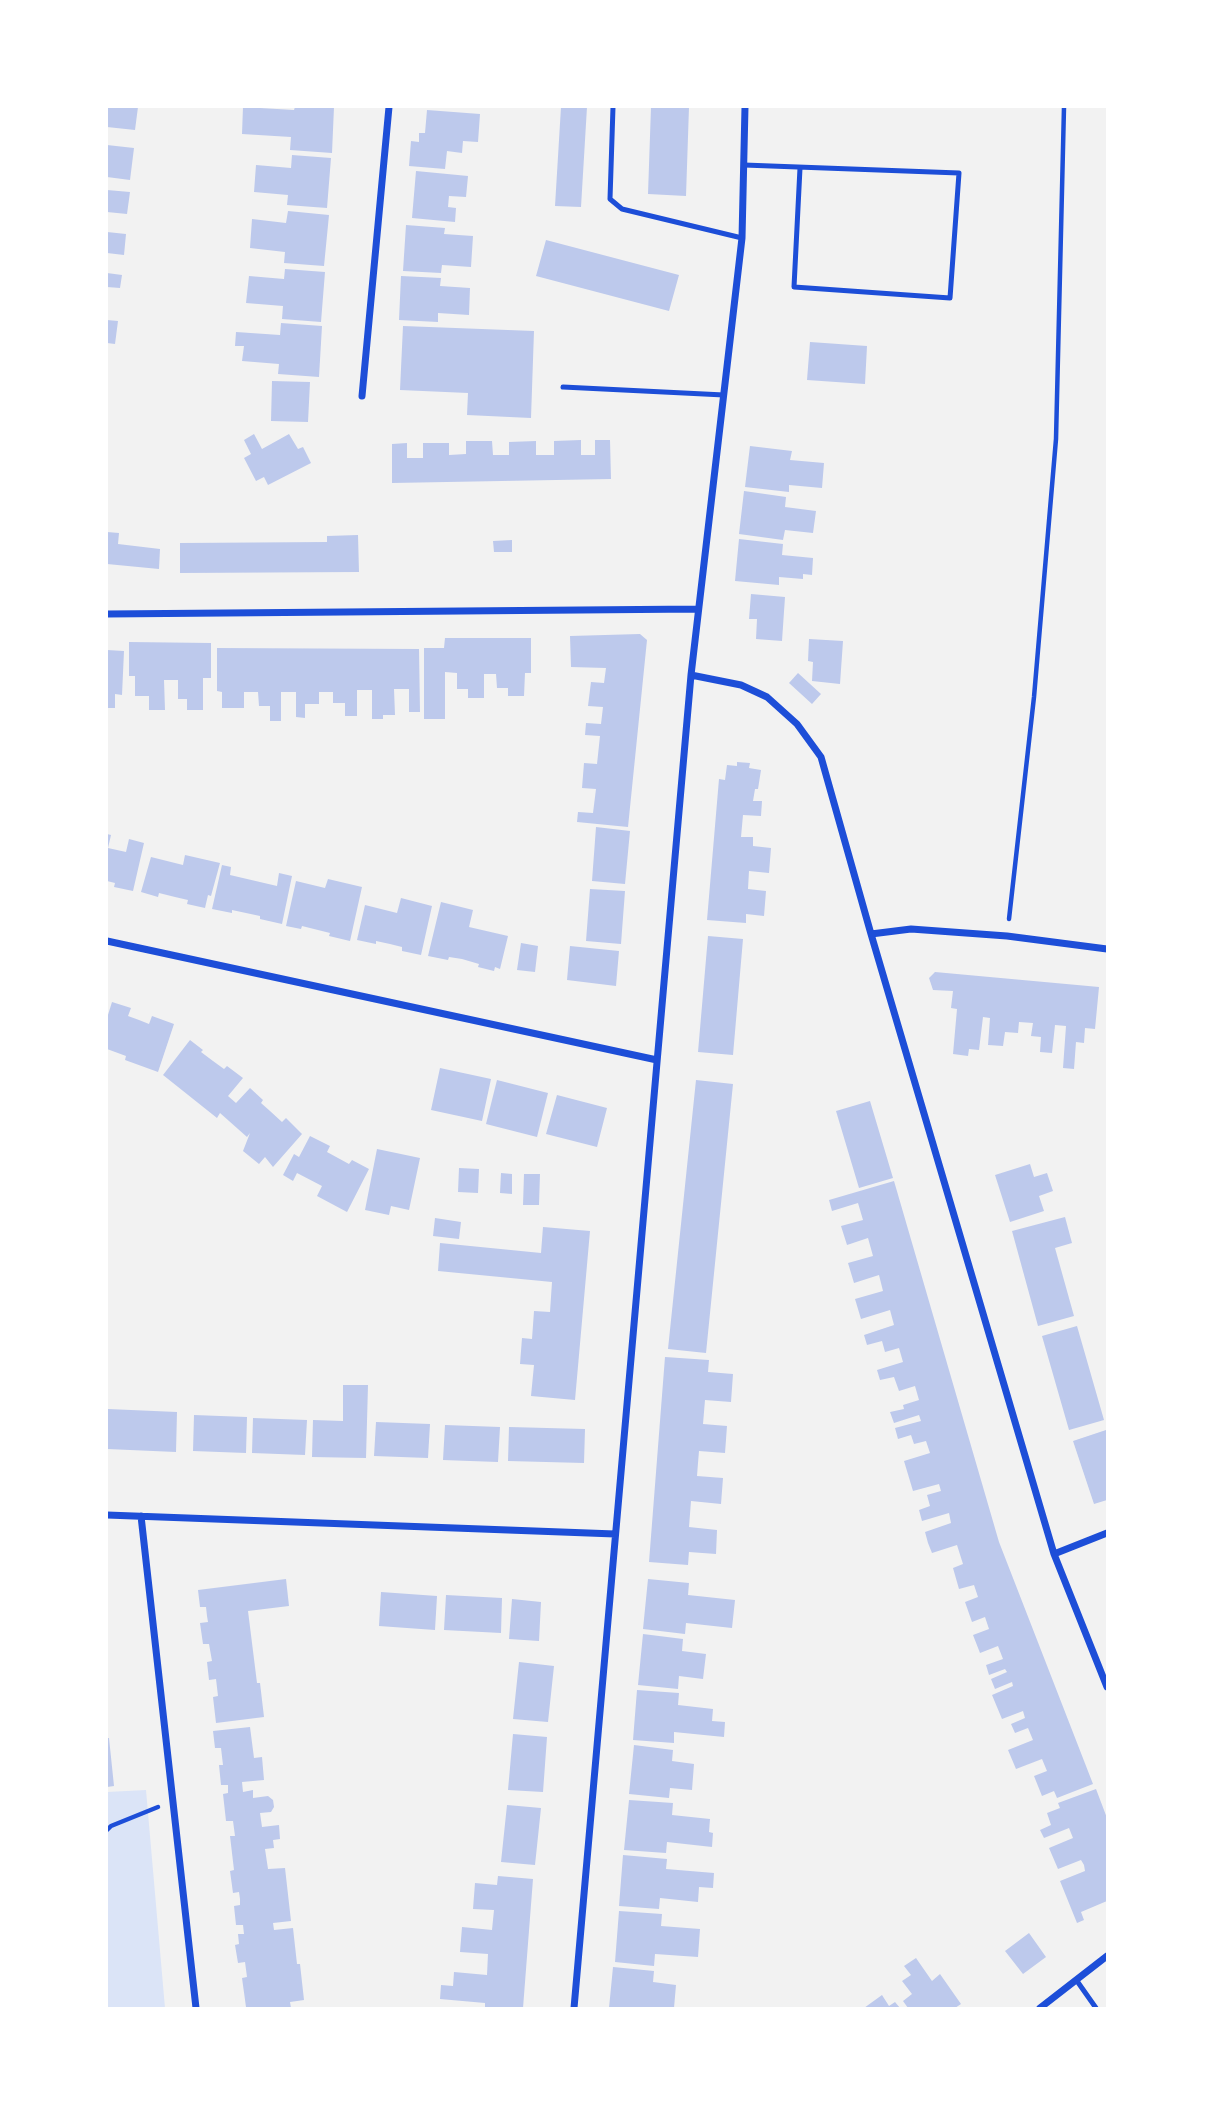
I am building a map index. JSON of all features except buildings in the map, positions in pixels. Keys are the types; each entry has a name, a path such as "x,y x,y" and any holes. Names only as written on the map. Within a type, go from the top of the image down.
{"street":[{"path":"362,396 389,107"},
{"path":"574,2008 691,675 742,238 745,107"},
{"path":"107,614 698,609"},
{"path":"691,675 741,685 767,697 797,724 821,757 1054,1554 1107,1687"},
{"path":"871,934 911,929 1007,936 1107,949"},
{"path":"107,941 657,1060"},
{"path":"107,1515 615,1534"},
{"path":"141,1516 196,2008"},
{"path":"1054,1554 1107,1533"},
{"path":"1040,2008 1107,1956"}],"lane":[{"path":"613,107 610,199 622,209 742,238"},
{"path":"744,165 958,173 950,298 794,287 800,168"},
{"path":"563,387 724,395"},
{"path":"1077,1981 1096,2008"}],"path":[{"path":"1007,936 1034,697 1056,439 1064,107"},
{"path":"108,1827 172,1802"}],"shaded area":[{"path":"146,1790 165,2008 107,2008 107,1792"}]}
